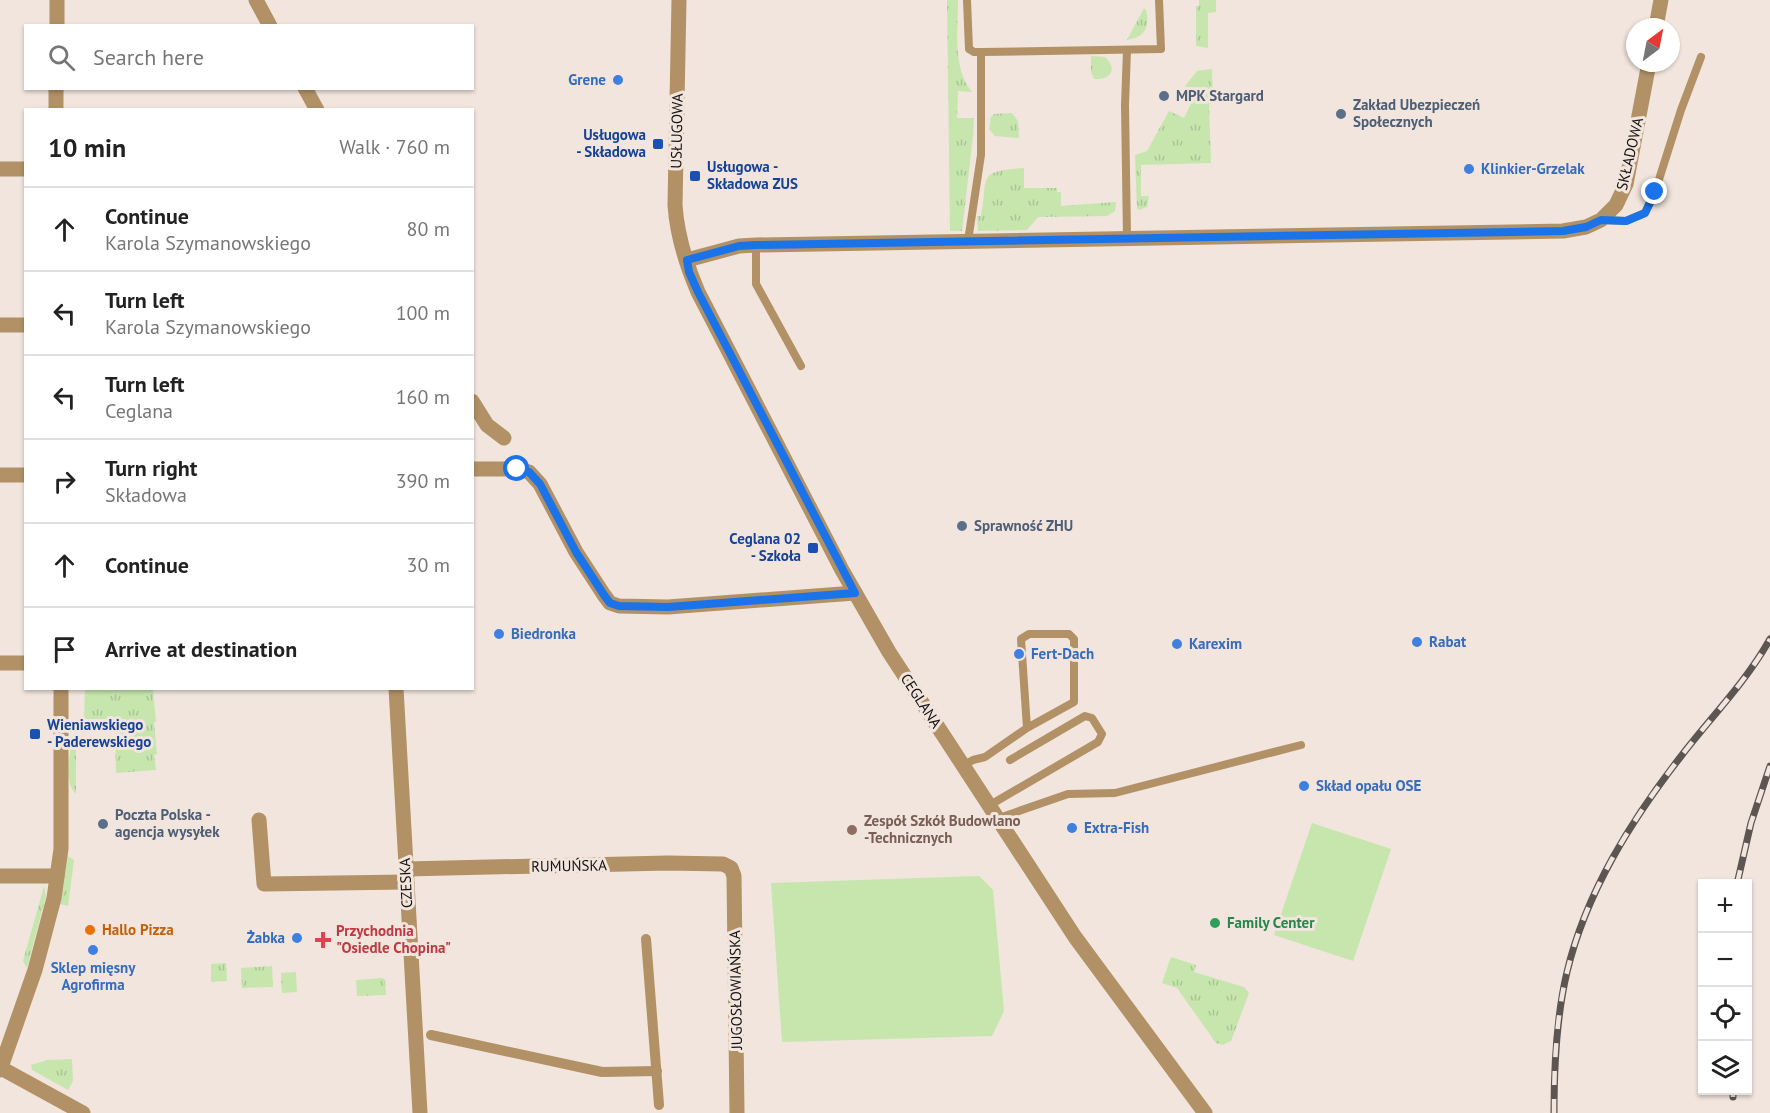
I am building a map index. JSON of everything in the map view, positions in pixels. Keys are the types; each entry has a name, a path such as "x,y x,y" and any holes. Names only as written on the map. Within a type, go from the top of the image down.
{"street":[{"path":"57,0 57,24"},
{"path":"256,0 269,24"},
{"name":"USŁUGOWA","path":"679,0 675,205 677,231 687,260"},
{"path":"1657,18 1660,0"},
{"name":"SKŁADOWA","path":"1601,220 1616,205 1626,184 1647,72"},
{"path":"56,90 56,108"},
{"path":"306,90 316,108"},
{"path":"0,169 24,169"},
{"path":"687,260 739,246 756,245 1563,231 1586,227 1601,220"},
{"name":"CEGLANA","path":"687,260 689,272 698,292 855,593 889,652 995,811 1075,937 1205,1113"},
{"path":"0,325 24,325"},
{"path":"474,404 487,425 504,438"},
{"path":"474,470 517,469 529,472 540,484 576,552 604,595 610,603 619,606 668,607 855,593"},
{"path":"0,475 24,475"},
{"path":"0,663 24,663"},
{"path":"61,690 61,849 54,898 35,970 1,1069 83,1113"},
{"name":"CZESKA","path":"396,690 420,1113"},
{"name":"RUMUŃSKA","path":"259,820 264,884 668,863 723,864 732,868"},
{"name":"JUGOSŁOWIAŃSKA","path":"732,868 734,876 737,1113"},
{"path":"0,876 57,876"},
{"path":"646,939 659,1105"},
{"path":"431,1035 602,1072 657,1071"}],"lane":[{"path":"966,0 969,49 974,52 1161,49 1158,0"},
{"path":"1127,50 1125,105 1127,237"},
{"path":"968,241 981,155 981,52"},
{"path":"1601,220 1626,221 1645,213 1655,192 1681,110 1701,57"},
{"path":"756,245 756,284 801,366"},
{"path":"964,765 985,757 1027,728 1074,702 1074,639 1069,634 1029,634 1021,639 1027,728"},
{"path":"995,811 1098,742 1101,734 1092,718 1085,716 1010,760"},
{"path":"995,811 1068,794 1115,793 1301,745"}],"green space":[{"path":"947,0 958,0 957,48 961,72 972,92 958,91 957,118 974,118 962,231 950,231"},
{"path":"1199,0 1216,0 1216,12 1208,13 1208,48 1196,46 1196,6 1199,6"},
{"path":"1144,8 1147,16 1145,30 1133,39 1127,40"},
{"path":"1091,56 1105,57 1109,61 1112,69 1108,76 1094,79 1091,72"},
{"path":"1212,69 1213,104 1209,104 1211,163 1141,165 1141,196 1149,196 1147,207 1139,210 1137,208 1135,155 1147,151 1169,111 1184,118 1196,93 1185,86 1197,71"},
{"path":"1012,113 1018,121 1019,138 995,136 989,129 991,117 994,114"},
{"path":"1024,168 1024,188 1057,188 1057,192 1061,192 1061,206 1116,202 1115,211 1107,216 1038,217 1027,230 978,231 977,216 981,216 987,178 998,171"},
{"path":"85,690 153,690 156,770 116,773 115,719 84,719"},
{"path":"75,728 76,794 69,780 68,771"},
{"path":"1312,823 1391,849 1353,961 1274,935"},
{"path":"68,856 74,860 68,906 60,904"},
{"path":"979,876 993,890 1004,1011 992,1036 782,1042 771,883"},
{"path":"44,886 46,896 27,968 23,961"},
{"path":"1171,957 1196,965 1194,972 1244,987 1249,993 1231,1041 1222,1045 1216,1043 1177,988 1162,983"},
{"path":"226,963 227,981 211,982 211,964"},
{"path":"272,966 273,987 242,988 241,968"},
{"path":"296,972 297,992 282,993 281,973"},
{"path":"383,978 386,995 357,996 356,980"},
{"path":"72,1059 73,1081 68,1090 32,1070 31,1065 48,1060"}],"railway":[{"path":"1554,1113 1556,1042 1560,1007 1575,942 1586,913 1613,858 1663,779 1740,684 1770,639"},
{"path":"1738,879 1751,823 1770,766"}],"place":[{"name":"Grene","path":"618,80"},
{"name":"MPK Stargard","path":"1164,96"},
{"name":"Zakład Ubezpieczeń Społecznych","path":"1341,114"},
{"name":"Usługowa - Składowa","path":"658,144"},
{"name":"Klinkier-Grzelak","path":"1469,169"},
{"name":"Usługowa - Składowa ZUS","path":"695,176"},
{"name":"Sprawność ZHU","path":"962,526"},
{"name":"Ceglana 02 - Szkoła","path":"813,548"},
{"name":"Biedronka","path":"499,634"},
{"name":"Rabat","path":"1417,642"},
{"name":"Karexim","path":"1177,644"},
{"name":"Fert-Dach","path":"1019,654"},
{"name":"Wieniawskiego - Paderewskiego","path":"35,734"},
{"name":"Skład opału OSE","path":"1304,786"},
{"name":"Poczta Polska - agencja wysyłek","path":"103,824"},
{"name":"Extra-Fish","path":"1072,828"},
{"name":"Zespół Szkół Budowlano -Technicznych","path":"852,830"},
{"name":"Family Center","path":"1215,923"},
{"name":"Hallo Pizza","path":"90,930"},
{"name":"Żabka","path":"297,938"},
{"name":"Przychodnia \"Osiedle Chopina\"","path":"323,940"},
{"name":"Sklep mięsny Agrofirma","path":"93,950"}],"route":[{"path":"517,469 529,472 540,484 576,552 610,603 619,606 668,607 855,593 698,292 689,272 687,260 739,246 756,245 1563,231 1586,227 1601,220 1626,221 1645,213 1655,192"}]}
